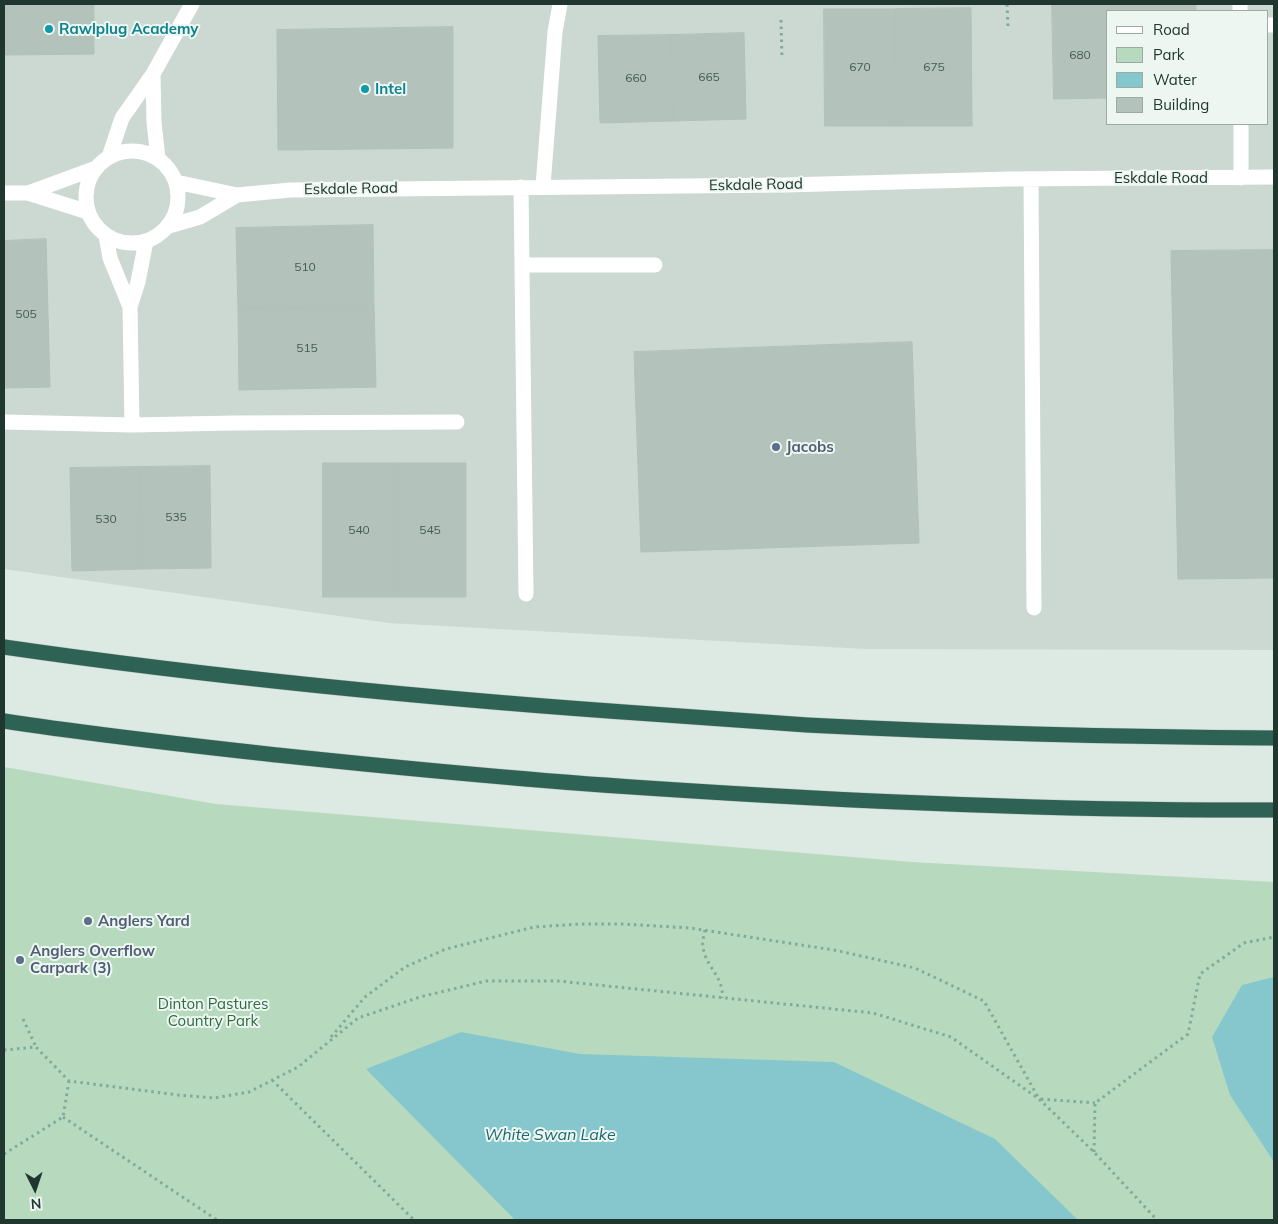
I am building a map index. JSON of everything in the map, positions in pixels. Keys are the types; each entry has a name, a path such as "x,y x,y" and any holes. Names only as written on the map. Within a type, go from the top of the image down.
{"highway":[{"path":"4,647 236,677 405,695 805,725 1109,736 1274,738"},
{"path":"4,721 201,747 434,772 597,785 750,795 1056,808 1274,810"}],"street":[{"path":"109,157 122,118 153,74 192,4"},
{"path":"543,186 555,32 560,4"},
{"path":"153,74 154,122 158,158"},
{"path":"1241,125 1241,178"},
{"path":"121,152 146,152 158,158 166,165 176,182 179,193 178,205 175,216 169,226 159,235 146,241 133,243 119,242 106,236 95,225 88,212 86,196 88,182 96,168 109,157 121,152"},
{"path":"28,193 96,168"},
{"name":"Eskdale Road","path":"237,195 290,190 785,185 1032,179 1274,177"},
{"path":"1032,179 1034,608"},
{"path":"176,182 237,195"},
{"path":"521,187 526,594"},
{"path":"4,193 28,193 88,212"},
{"path":"169,226 200,217 237,195"},
{"path":"106,236 110,258 130,308"},
{"path":"132,425 130,308 138,282 146,241"},
{"path":"522,265 654,265"},
{"path":"4,422 132,425 457,422"}],"path":[{"path":"1008,4 1008,28"},
{"path":"781,20 782,58"},
{"path":"325,1044 365,997 405,967 446,949 534,927 622,924 705,930 834,950 915,968 984,1001 1039,1099"},
{"path":"705,930 702,947 718,977 723,992 722,998"},
{"path":"1039,1099 1095,1103 1188,1034 1200,974 1244,943 1274,937"},
{"path":"23,1019 36,1047 69,1081 214,1098 250,1092 298,1067 358,1018 420,998 486,981 558,980 873,1013 951,1036 1039,1099 1094,1152 1158,1220"},
{"path":"4,1050 36,1047"},
{"path":"272,1080 414,1220"},
{"path":"4,1154 63,1117 69,1081"},
{"path":"1094,1152 1095,1103"},
{"path":"63,1117 217,1220"}],"shaded area":[{"path":"4,4 1274,4 1274,650 866,649 389,623 4,569"}],"green space":[{"name":"Dinton Pastures Country Park","path":"4,767 216,804 912,862 1274,882 1274,1220 4,1220"}],"water":[{"path":"1274,977 1274,1162 1230,1095 1212,1037 1242,985"},
{"name":"White Swan Lake","path":"461,1032 580,1054 834,1062 995,1139 1078,1220 515,1220 366,1069"}],"building":[{"name":"Rawlplug Academy","path":"4,4 94,4 94,54 4,55"},
{"path":"1052,4 1196,4 1196,10 1106,10 1106,98 1054,99"},
{"path":"971,8 972,126 896,126 895,9"},
{"path":"824,9 895,9 896,126 825,126"},
{"name":"Intel","path":"453,27 453,148 278,150 277,30"},
{"path":"744,33 746,119 673,121 671,35"},
{"path":"671,35 673,121 600,123 598,36"},
{"path":"373,225 374,306 238,309 236,228"},
{"path":"46,239 50,387 4,388 4,241"},
{"path":"1274,250 1274,578 1178,579 1171,251"},
{"path":"374,306 376,387 239,390 238,309"},
{"name":"Jacobs","path":"912,342 919,543 641,552 634,352"},
{"path":"323,463 395,463 394,597 323,597"},
{"path":"395,463 466,463 466,597 394,597"},
{"path":"210,466 211,568 141,569 140,467"},
{"path":"140,467 141,569 72,571 70,468"}],"place":[{"name":"Rawlplug Academy","path":"49,29"},
{"name":"Intel","path":"365,89"},
{"name":"Jacobs","path":"776,447"},
{"name":"Anglers Yard","path":"88,921"},
{"name":"Anglers Overflow Carpark (3)","path":"20,960"}]}
